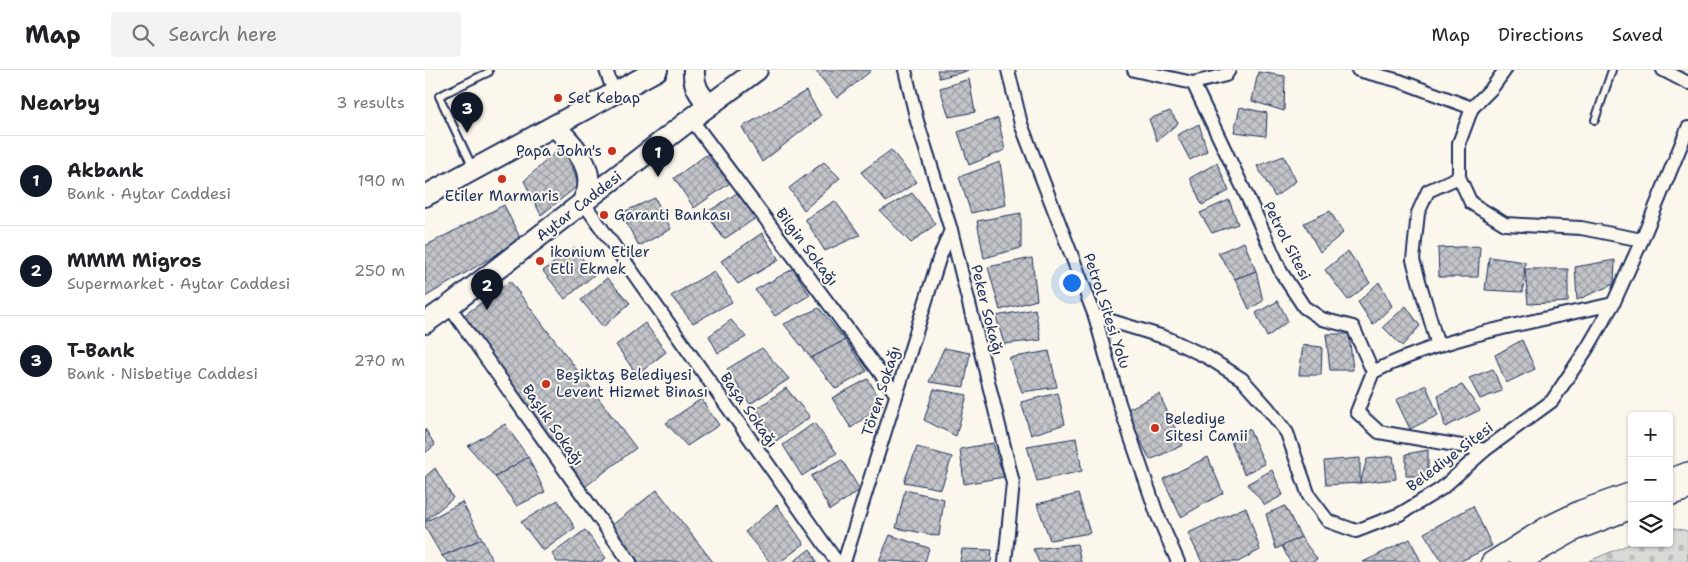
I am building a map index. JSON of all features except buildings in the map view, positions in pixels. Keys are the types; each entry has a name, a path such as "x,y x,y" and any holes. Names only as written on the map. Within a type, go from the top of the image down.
{"main road":[{"path":"425,196 657,70"},
{"path":"694,70 693,76 697,89 710,105"},
{"name":"Aytar Caddesi","path":"425,323 757,70"},
{"path":"554,126 575,149 584,163 588,176 588,188 583,202"},
{"path":"1673,478 1688,472"},
{"path":"1673,495 1688,490"},
{"path":"1491,562 1546,528 1581,510 1628,493"},
{"path":"1520,562 1575,531 1628,511"}],"street":[{"path":"606,70 614,92"},
{"name":"Peker Sokağı","path":"905,70 917,120 951,230 1013,483 1005,562"},
{"name":"Petrol Sitesi Yolu","path":"1008,70 1021,124 1095,316 1119,403 1157,514 1178,562"},
{"path":"1134,70 1193,83 1226,75 1229,70"},
{"path":"1358,70 1400,81 1472,108"},
{"path":"1505,70 1492,88 1472,108 1459,143 1459,177 1471,203 1505,224 1581,228 1642,240"},
{"path":"1663,70 1688,83"},
{"name":"Petrol Sitesi","path":"1193,83 1281,272 1304,307 1323,319 1353,327 1373,372"},
{"name":"Bilgin Sokağı","path":"691,119 897,394"},
{"name":"Belediye Sitesi","path":"1095,316 1167,338 1207,357 1242,379 1287,433 1309,496 1328,521 1356,531 1400,514 1441,489 1485,450 1552,401 1613,304 1642,240 1688,128"},
{"path":"1438,346 1413,260 1418,213 1428,191 1459,177"},
{"name":"Başa Sokağı","path":"583,202 837,562"},
{"name":"Tören Sokağı","path":"844,562 939,259 951,230"},
{"path":"1485,450 1379,432 1357,412 1373,372 1396,361 1476,334 1613,304"},
{"name":"Başlık Sokağı","path":"449,306 630,562"}],"lane":[{"path":"1595,120 1611,70"},
{"path":"474,169 439,96 489,72"}],"green space":[{"path":"1673,528 1688,531 1688,562 1587,562 1628,545 1628,547 1673,547"}],"place":[{"name":"Set Kebap","path":"558,98"},
{"name":"T-Bank","path":"467,133"},
{"name":"Papa John's","path":"612,151"},
{"name":"Akbank","path":"658,177"},
{"name":"Etiler Marmaris","path":"502,179"},
{"name":"Garanti Bankası","path":"604,215"},
{"name":"ikonium Etiler Etli Ekmek","path":"540,261"},
{"name":"MMM Migros","path":"487,310"},
{"name":"Beşiktaş Belediyesi Levent Hizmet Binası","path":"546,384"},
{"name":"Belediye Sitesi Camii","path":"1155,428"}]}
